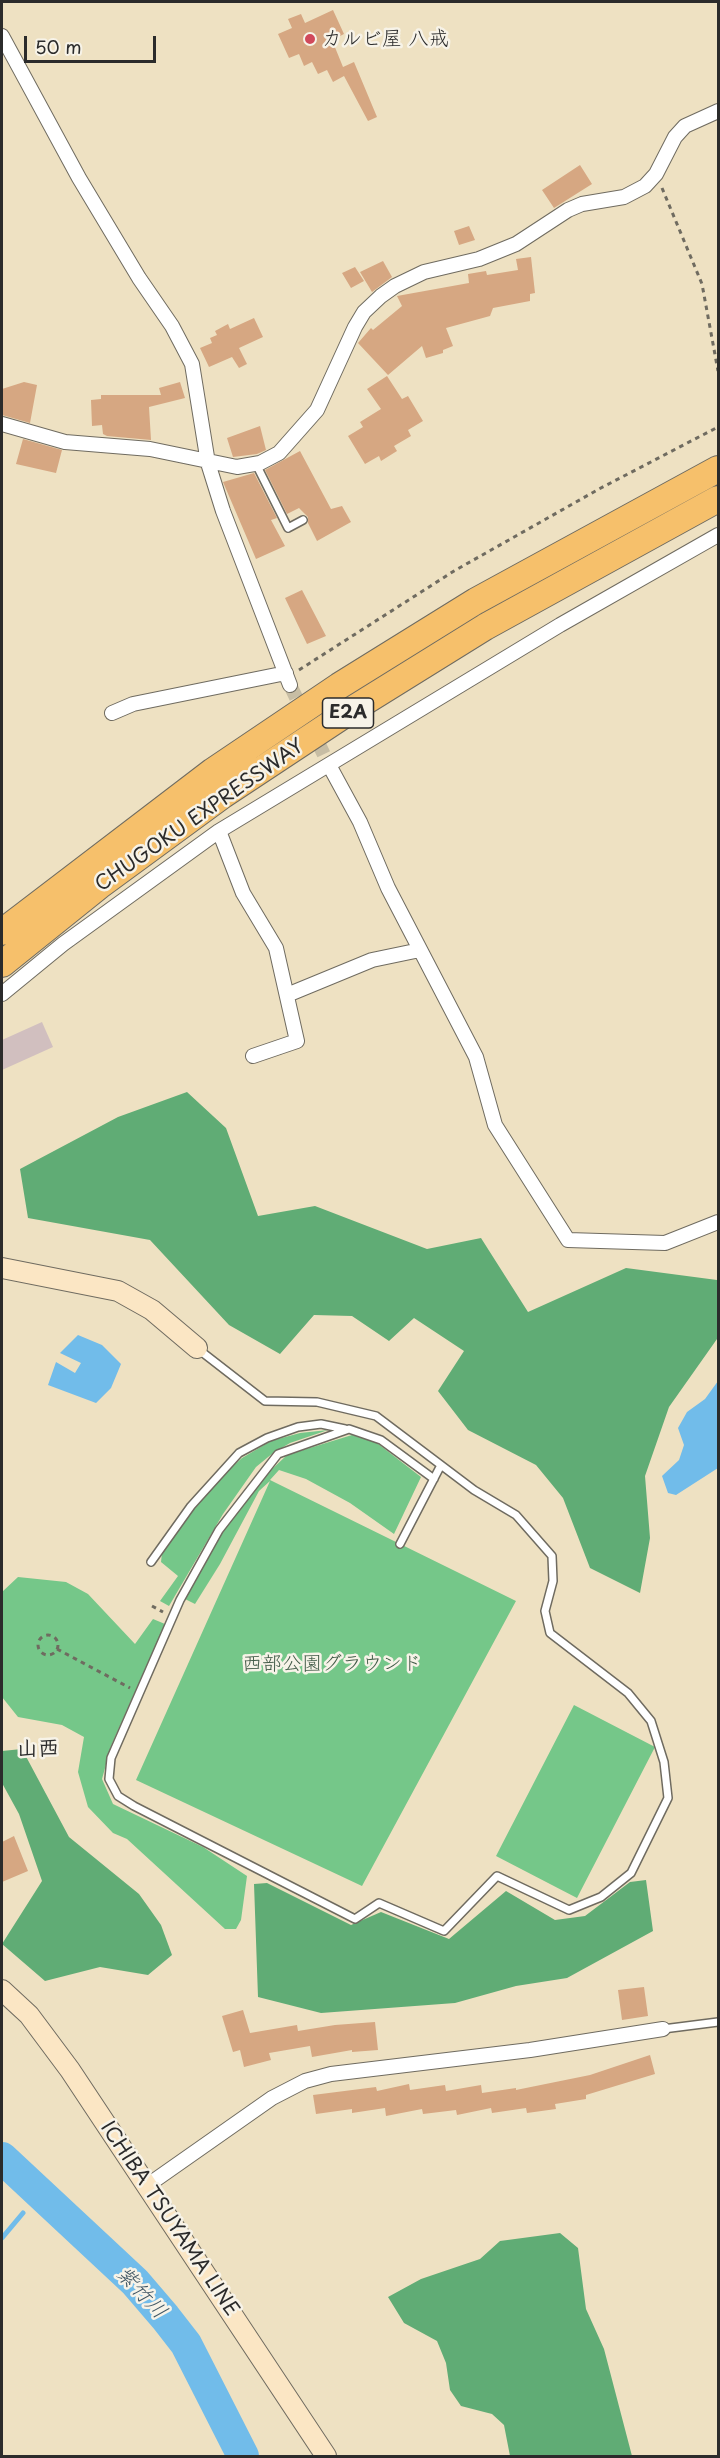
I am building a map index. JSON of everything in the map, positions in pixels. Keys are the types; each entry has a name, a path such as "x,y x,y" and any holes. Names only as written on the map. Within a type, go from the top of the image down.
{"highway":[{"name":"CHUGOKU EXPRESSWAY","path":"2,932 213,771 339,686 476,601 718,469"},
{"name":"CHUGOKU EXPRESSWAY","path":"2,964 99,886 223,795 353,709 485,627 718,499"}],"main road":[{"path":"2,1268 118,1291 152,1310 197,1348"},
{"name":"ICHIBA TSUYAMA LINE","path":"2,1990 29,2015 148,2185 326,2457"}],"street":[{"path":"2,36 79,178 139,278 172,326 192,364 208,463 223,511 288,679 133,704 112,713"},
{"path":"2,424 65,442 150,449 208,463 237,467 256,464 279,453 317,410 336,366 364,312 395,286 424,272 479,259 516,244 568,210 582,204 624,197 645,186 656,174 675,137 685,126 718,111"},
{"path":"2,994 63,944 219,831 560,625 718,535"},
{"path":"329,765 360,822 388,888 476,1058 495,1125 568,1240 665,1243 718,1222"},
{"path":"219,831 243,893 276,948 297,1041 253,1056"},
{"path":"287,994 372,960 420,950"},
{"path":"148,2185 272,2098 305,2081 332,2074 530,2050 663,2029"}],"lane":[{"path":"256,464 288,528 303,520"},
{"path":"197,1348 265,1401 317,1402 376,1416 474,1490 516,1515 552,1556 553,1581 545,1611 550,1634 628,1693 651,1721 664,1762 668,1798 631,1873 601,1897 569,1910 497,1876 444,1931 379,1903 355,1918 118,1796 109,1779 111,1758 191,1580 219,1530 264,1468 278,1454 349,1429"},
{"path":"152,1562 191,1506 239,1453 298,1427 321,1424 349,1429 381,1440 434,1479"},
{"path":"400,1544 441,1465"},
{"path":"663,2029 718,2022"}],"path":[{"path":"656,174 702,284 718,371"},
{"path":"288,679 454,570 599,489 718,427"},
{"path":"50,1635 56,1638 57,1649 53,1654 44,1655 38,1647 38,1641 43,1636 50,1635"},
{"path":"57,1649 140,1694"}],"shaded area":[{"path":"42,1022 53,1047 2,1070 2,1040"}],"green space":[{"path":"187,1092 226,1128 258,1216 315,1206 427,1249 481,1238 528,1312 626,1268 717,1280 717,1339 669,1407 645,1476 650,1538 640,1593 590,1568 563,1498 536,1465 468,1430 438,1391 464,1351 414,1318 389,1341 352,1316 314,1315 280,1354 229,1325 150,1240 28,1218 20,1169 118,1117"},
{"path":"328,1430 290,1443 256,1467 223,1514 169,1606 160,1601 178,1576 161,1562 162,1553 191,1512 224,1474 242,1458 271,1441 300,1433"},
{"name":"西部公園グラウンド","path":"352,1435 377,1443 421,1477 394,1534 350,1503 306,1479 279,1470 270,1480 516,1601 362,1886 136,1780 270,1481 259,1491 220,1564 195,1604 185,1599 225,1527 269,1472 287,1455"},
{"path":"18,1577 66,1582 88,1594 135,1644 153,1619 165,1624 111,1746 102,1779 113,1804 203,1847 247,1876 241,1920 236,1929 225,1929 127,1839 113,1833 88,1807 78,1772 84,1737 62,1725 18,1717 2,1697 2,1592"},
{"path":"574,1705 655,1747 577,1898 496,1856"},
{"path":"22,1749 69,1837 139,1894 161,1925 172,1955 148,1975 100,1967 45,1981 2,1944 42,1881 19,1814 2,1783 2,1751"},
{"path":"646,1880 653,1931 567,1978 516,1986 455,2003 321,2013 258,1997 254,1884 267,1883 351,1925 381,1912 449,1939 506,1891 555,1920 585,1916 630,1882"},
{"path":"560,2233 578,2248 586,2309 604,2349 632,2456 510,2456 504,2425 492,2414 461,2406 450,2390 446,2363 437,2341 404,2323 388,2297 421,2279 480,2259 500,2241"}],"water":[{"path":"78,1335 102,1345 121,1364 111,1388 96,1403 48,1385 56,1362 75,1373 81,1363 60,1353"},
{"path":"718,1381 718,1468 676,1495 668,1493 662,1476 679,1460 684,1445 678,1428 687,1412 705,1399"}],"building":[{"path":"333,10 344,34 332,40 343,67 354,62 377,117 368,121 344,76 333,82 327,70 318,74 312,62 304,66 299,54 289,58 278,34 292,28 288,19 301,14 305,23"},
{"path":"580,165 592,184 554,208 542,190"},
{"path":"469,226 475,240 459,245 454,231"},
{"path":"531,257 535,293 530,294 530,301 493,308 490,316 446,328 453,346 443,350 443,353 426,358 422,346 388,375 358,343 371,328 373,330 402,306 397,296 469,283 468,274 486,271 487,275 518,270 516,259"},
{"path":"383,261 392,277 372,292 360,272"},
{"path":"355,267 364,281 351,288 342,273"},
{"path":"254,318 263,337 239,348 247,364 239,368 232,357 209,367 200,348 212,343 210,338 217,335 215,331 228,324 230,329"},
{"path":"387,376 402,399 408,396 423,421 408,430 411,436 394,446 397,451 381,461 379,456 365,464 348,436 363,427 360,422 381,409 367,389"},
{"path":"24,382 37,385 30,423 2,415 2,389"},
{"path":"180,382 185,398 149,407 151,440 107,436 103,434 102,425 92,426 91,400 101,399 101,395 161,395 159,388"},
{"path":"260,426 266,450 257,454 233,457 227,438"},
{"path":"23,439 62,450 56,473 16,464"},
{"path":"300,451 331,509 342,506 351,522 317,541 308,523 308,517 299,508 287,514 265,470"},
{"path":"254,473 277,518 271,520 285,546 256,559 223,482"},
{"path":"302,590 326,636 307,644 285,598"},
{"path":"14,1836 28,1871 2,1882 2,1842"},
{"path":"644,1987 648,2016 622,2020 618,1990"},
{"path":"243,2010 250,2033 297,2025 298,2031 375,2022 378,2050 352,2052 352,2050 312,2057 310,2046 269,2053 271,2060 244,2067 240,2050 233,2052 222,2016"},
{"path":"650,2055 655,2074 586,2095 586,2099 555,2104 556,2109 527,2113 526,2108 492,2113 491,2108 457,2115 456,2110 423,2114 422,2109 386,2116 385,2108 352,2113 352,2109 316,2114 313,2095 376,2087 377,2091 409,2084 410,2090 445,2085 446,2091 481,2085 482,2093 516,2088 516,2090 590,2075"}],"waterway":[{"name":"紫竹川","path":"2,2158 135,2282 165,2317 186,2344 243,2456"},
{"path":"2,2238 23,2213"}],"tunnel":[{"path":"290,685 329,765"}],"place":[{"name":"カルビ屋 八戒","path":"310,39"}],"district":[{"name":"山西","path":"38,1749"}]}
